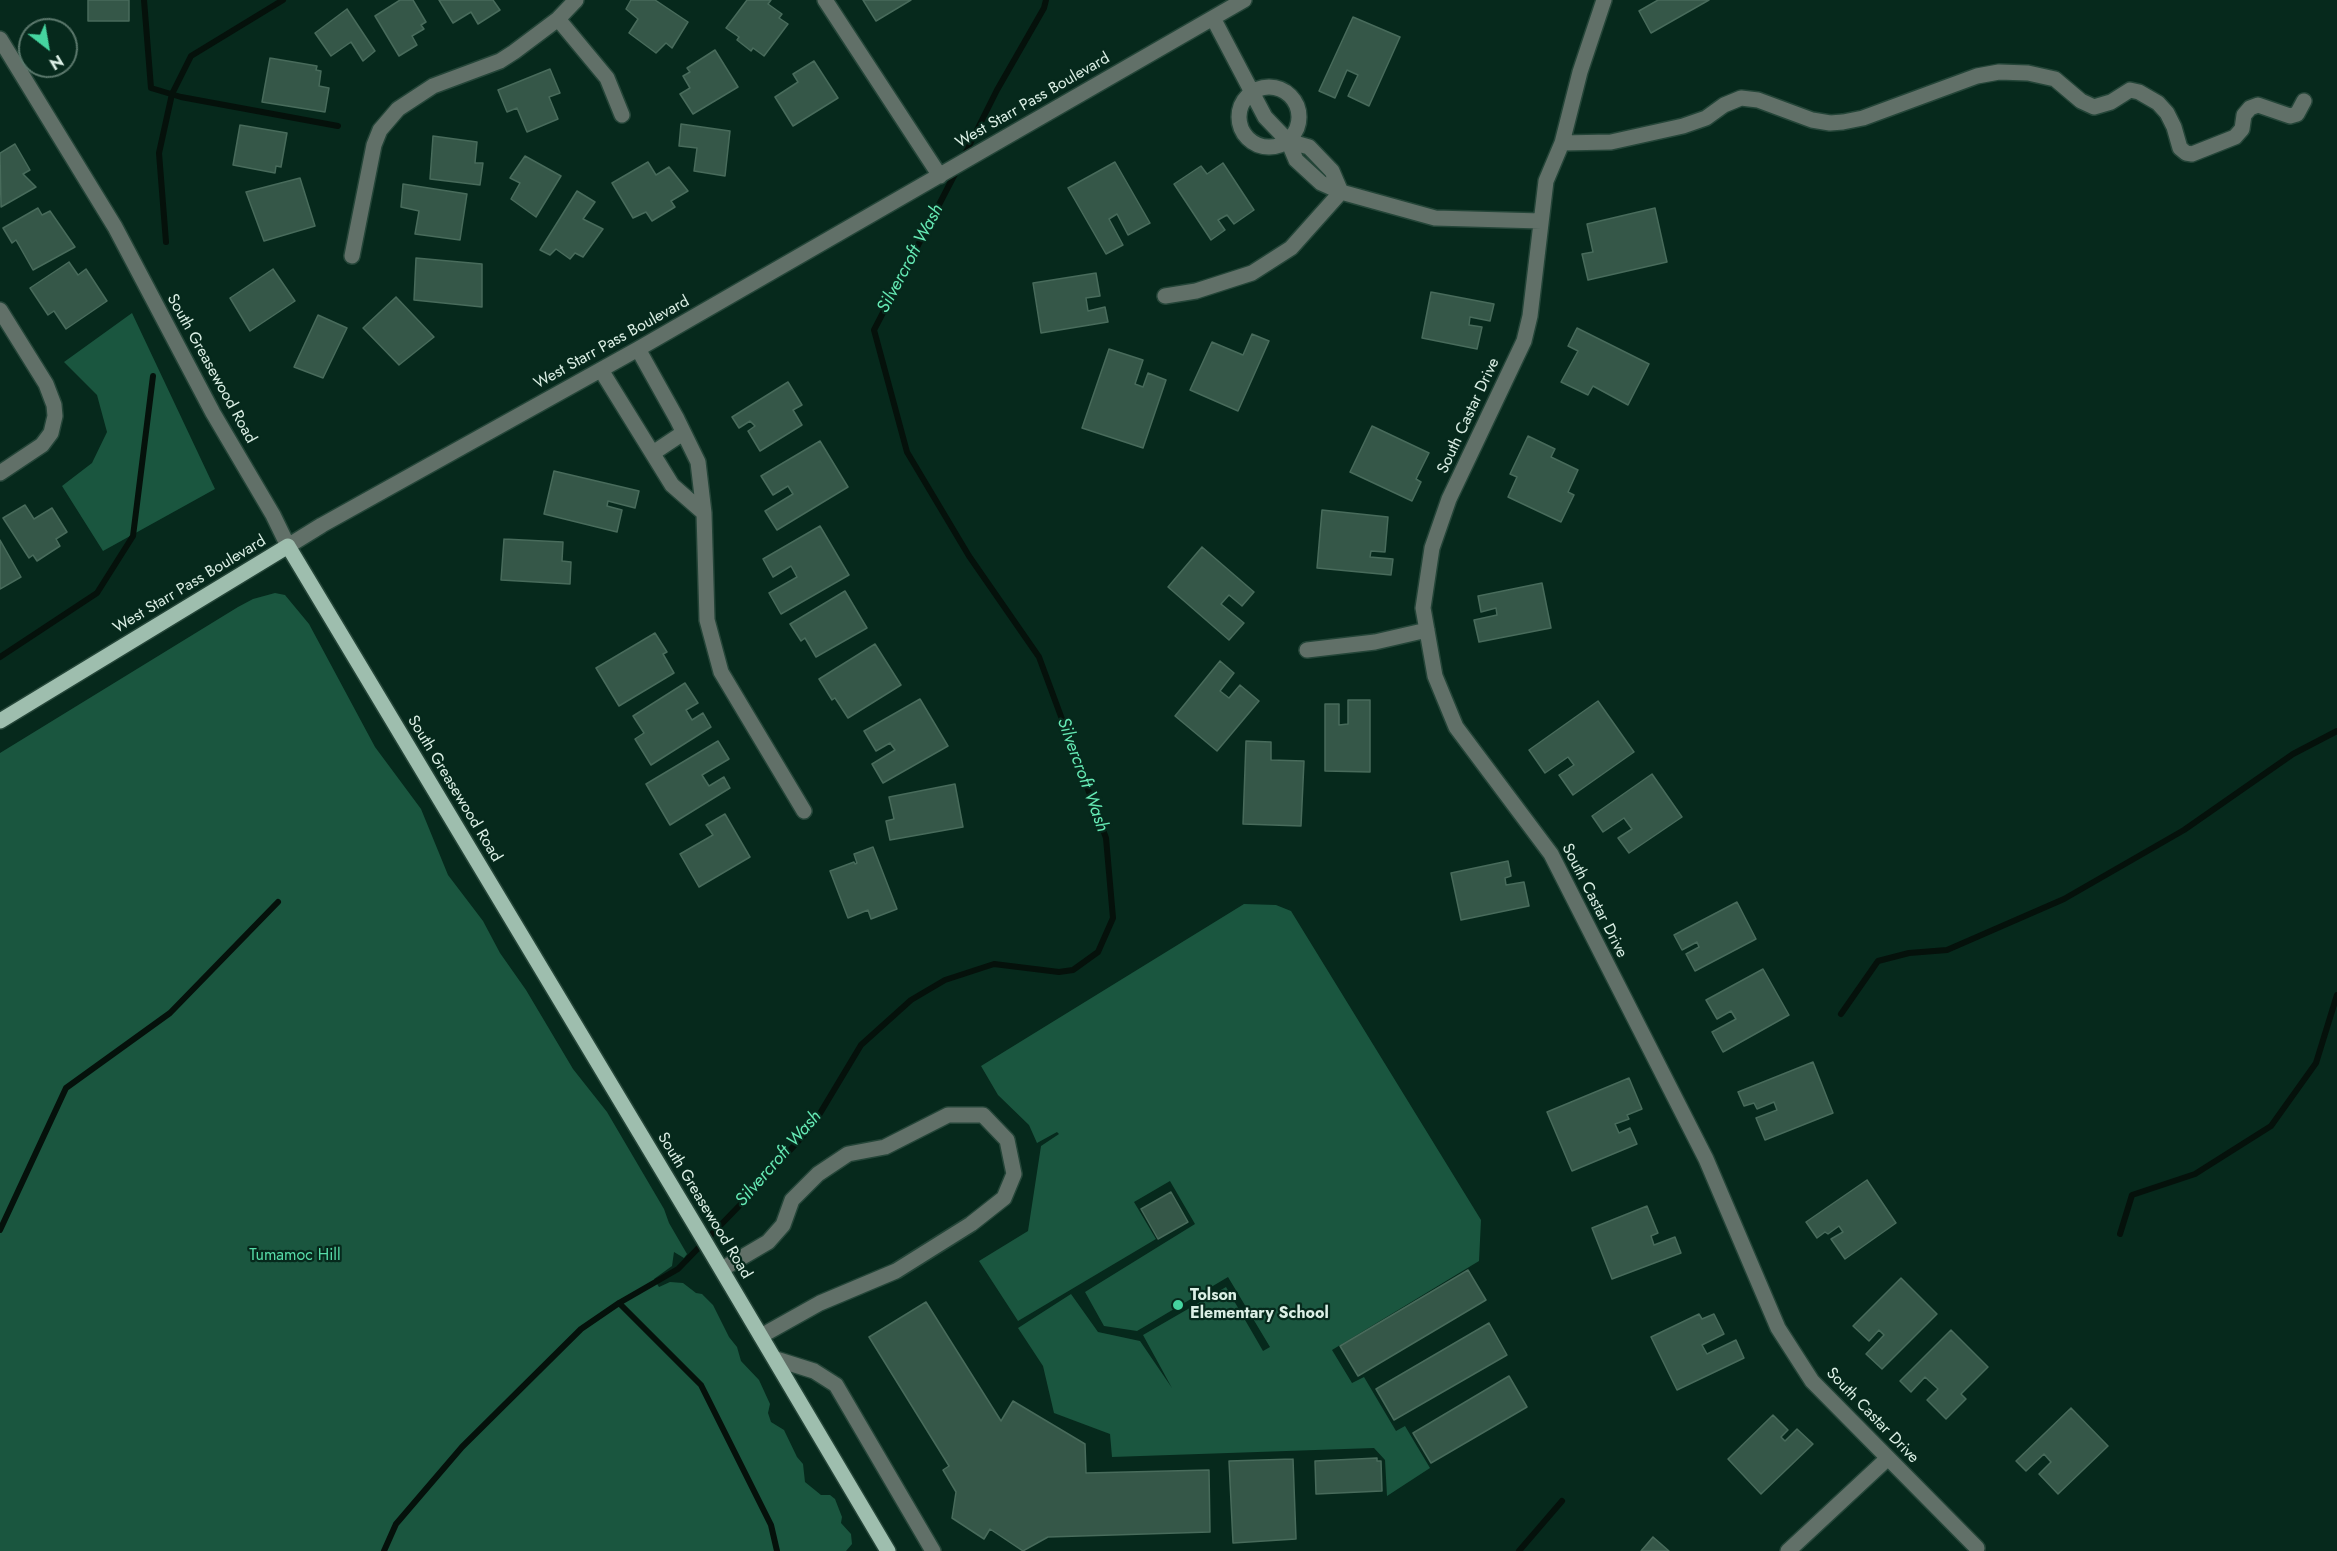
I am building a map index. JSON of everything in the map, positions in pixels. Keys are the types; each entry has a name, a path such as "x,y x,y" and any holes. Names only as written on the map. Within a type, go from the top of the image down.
{"main road":[{"name":"West Starr Pass Boulevard","path":"0,721 288,546"},
{"name":"South Greasewood Road","path":"288,546 776,1359 888,1551"}],"street":[{"path":"352,256 374,145 380,130 398,109 433,86 500,61 529,43 558,19 576,0"},
{"path":"825,0 940,176"},
{"name":"West Starr Pass Boulevard","path":"288,546 638,349 1244,0"},
{"name":"South Castar Drive","path":"1604,0 1580,72 1562,143 1546,181 1530,316 1524,341 1449,499 1432,548 1423,608 1435,676 1456,727 1551,854 1706,1158 1778,1328 1812,1381 1977,1548"},
{"path":"1213,18 1265,117 1288,141 1296,160 1321,183 1341,192 1435,218 1541,221"},
{"path":"558,19 607,78 622,115"},
{"name":"South Greasewood Road","path":"0,39 115,227 213,413 273,515 288,546"},
{"path":"1562,143 1611,142 1683,126 1706,118 1724,105 1741,98 1758,100 1812,120 1830,123 1843,122 1863,118 1977,76 1999,72 2028,73 2055,79 2081,101 2094,107 2111,102 2130,90 2139,92 2158,103 2167,113 2180,148 2192,154 2235,137 2242,129 2244,115 2250,108 2259,105 2290,116 2297,114 2304,101"},
{"path":"1268,87 1278,88 1294,100 1299,109 1300,119 1298,129 1288,141 1275,148 1264,148 1247,139 1238,121 1243,101 1251,93 1268,87"},
{"path":"1164,297 1196,291 1252,273 1291,248 1341,192"},
{"path":"0,310 50,393 54,405 54,428 42,445 0,473"},
{"path":"638,349 698,462 704,513 707,620 721,672 804,811"},
{"path":"601,370 672,485 704,513"},
{"path":"653,453 683,433"},
{"path":"1307,650 1375,642 1427,630"},
{"path":"722,1269 768,1242 783,1225 792,1200 818,1174 848,1154 885,1147 948,1115 983,1115 1006,1140 1014,1174 1004,1198 971,1224 896,1271 820,1303 762,1336"},
{"path":"776,1359 814,1371 836,1385 933,1551"},
{"path":"1788,1551 1888,1458"}],"green space":[{"path":"132,313 215,489 103,551 62,486 92,463 107,432 97,395 64,362"},
{"name":"Tumamoc Hill","path":"275,593 285,595 309,624 375,747 421,809 448,875 483,921 500,953 526,990 573,1069 607,1112 664,1209 669,1223 687,1254 684,1258 674,1252 672,1266 654,1279 659,1287 670,1282 683,1283 696,1293 702,1294 713,1305 729,1337 737,1347 741,1361 759,1380 770,1404 768,1413 771,1422 784,1430 797,1457 803,1464 805,1482 821,1495 830,1495 835,1499 842,1517 841,1523 851,1534 852,1544 846,1551 0,1551 0,753 238,607 253,599"},
{"path":"1244,904 1276,905 1291,911 1481,1220 1479,1261 1332,1350 1352,1383 1364,1377 1396,1431 1405,1426 1430,1468 1387,1496 1385,1460 1374,1448 1112,1457 1110,1434 1054,1413 1043,1366 1018,1328 1071,1294 1098,1332 1140,1341 1172,1388 1143,1335 1226,1287 1263,1351 1270,1347 1228,1277 1137,1331 1104,1326 1085,1292 1195,1224 1170,1181 1134,1202 1156,1239 1018,1321 979,1261 1028,1231 1041,1146 1059,1134 1057,1132 1037,1143 1029,1125 998,1095 981,1066"}],"building":[{"path":"88,0 129,0 129,21 88,21"},
{"path":"400,0 413,0 426,22 421,25 424,29 412,36 417,45 399,56 375,16"},
{"path":"439,0 493,0 500,10 478,24 471,12 453,23"},
{"path":"631,0 655,0 688,22 672,48 666,43 656,53 629,33 638,19 626,9"},
{"path":"747,0 771,0 768,4 782,14 779,18 788,24 764,56 753,48 751,51 737,40 739,37 726,28"},
{"path":"863,0 911,0 876,21"},
{"path":"1658,0 1709,0 1651,33 1639,11"},
{"path":"347,9 375,51 363,61 351,42 331,56 315,33"},
{"path":"1353,17 1400,37 1369,106 1348,96 1358,75 1347,70 1335,98 1319,91"},
{"path":"715,50 738,87 693,114 680,94 690,88 683,76 690,72 687,68"},
{"path":"270,58 317,66 316,70 321,71 319,86 329,88 325,112 262,102"},
{"path":"814,61 838,98 793,126 775,97 798,82 793,74"},
{"path":"550,69 560,93 549,97 558,119 527,132 517,108 507,112 498,90"},
{"path":"681,124 730,131 725,176 694,171 697,148 679,146"},
{"path":"240,125 287,133 281,167 276,166 275,173 233,165"},
{"path":"433,136 477,142 475,163 483,163 480,185 430,179"},
{"path":"15,144 30,170 23,174 36,187 1,207 0,153"},
{"path":"525,156 561,176 536,217 511,199 520,183 510,178"},
{"path":"648,162 656,175 669,167 688,191 671,201 675,207 652,221 646,212 633,218 612,183"},
{"path":"1115,162 1150,223 1128,235 1117,214 1109,219 1123,245 1106,254 1068,188"},
{"path":"1223,163 1254,210 1234,224 1227,215 1218,220 1225,230 1211,240 1174,184 1201,166 1207,174"},
{"path":"300,178 315,226 264,241 246,192"},
{"path":"403,184 467,194 460,240 415,234 419,211 401,207"},
{"path":"577,191 595,202 583,219 603,229 583,257 575,253 570,259 556,249 550,255 540,250"},
{"path":"38,208 42,215 50,211 75,247 33,270 16,240 12,243 3,228"},
{"path":"1655,208 1667,262 1588,280 1582,254 1593,252 1587,224"},
{"path":"416,258 482,264 482,307 414,300"},
{"path":"69,262 78,275 86,269 107,301 66,329 54,311 48,315 30,288"},
{"path":"273,269 295,301 250,331 230,298"},
{"path":"1096,273 1100,296 1086,298 1088,311 1105,307 1108,322 1041,333 1033,283"},
{"path":"1431,292 1494,304 1490,321 1470,317 1469,325 1482,327 1477,349 1422,338"},
{"path":"396,297 434,337 399,365 363,328"},
{"path":"318,315 347,328 323,378 294,367"},
{"path":"1577,328 1649,364 1628,405 1593,386 1588,395 1561,382 1578,351 1568,346"},
{"path":"1252,334 1269,341 1238,411 1190,390 1212,342 1243,355"},
{"path":"1109,349 1143,360 1135,384 1143,387 1148,373 1166,380 1143,448 1082,428"},
{"path":"788,382 802,405 793,410 802,425 760,451 748,431 755,426 750,421 739,428 732,417"},
{"path":"1372,426 1429,453 1416,479 1421,482 1412,501 1350,472"},
{"path":"1528,436 1555,449 1551,457 1578,470 1568,492 1574,495 1561,522 1508,497 1517,477 1510,474"},
{"path":"820,441 848,487 777,530 765,511 793,494 788,486 773,495 761,476"},
{"path":"554,471 639,491 635,508 608,501 607,506 622,510 617,532 544,514"},
{"path":"25,505 34,519 52,508 67,532 56,539 60,546 37,561 33,555 29,558 3,518"},
{"path":"1322,510 1388,517 1385,552 1371,551 1370,557 1393,559 1391,575 1317,568"},
{"path":"820,526 849,575 781,614 769,593 797,577 791,566 773,577 763,559"},
{"path":"504,539 563,542 562,561 571,562 570,584 501,580"},
{"path":"0,540 21,577 0,589"},
{"path":"1202,547 1254,592 1242,606 1229,595 1221,604 1244,623 1229,640 1168,587"},
{"path":"1542,583 1551,628 1479,642 1474,620 1497,615 1496,608 1481,612 1478,596"},
{"path":"845,591 867,628 816,657 805,638 801,641 790,624"},
{"path":"655,633 667,652 663,654 674,673 619,706 596,668"},
{"path":"875,644 901,685 848,718 835,698 832,700 819,679"},
{"path":"1220,661 1234,673 1220,691 1229,698 1240,685 1259,701 1217,751 1175,716"},
{"path":"685,683 698,703 686,710 692,720 703,713 711,727 651,765 635,739 644,733 633,716"},
{"path":"920,699 948,746 883,783 872,764 895,750 890,743 876,751 864,731"},
{"path":"1348,700 1370,700 1370,772 1325,771 1325,704 1339,704 1339,725 1348,724"},
{"path":"1598,701 1634,752 1573,795 1559,775 1574,765 1568,757 1545,773 1529,750"},
{"path":"718,741 729,759 702,775 709,786 724,777 730,788 670,825 646,784"},
{"path":"1246,741 1271,742 1271,760 1304,761 1301,826 1243,824"},
{"path":"1652,774 1682,817 1629,853 1618,838 1632,829 1624,818 1603,832 1592,816"},
{"path":"955,784 963,827 890,840 886,821 894,819 889,797"},
{"path":"725,814 750,857 699,887 680,854 713,835 706,825"},
{"path":"873,847 897,909 871,919 868,910 848,918 830,871 854,862 857,863 854,854"},
{"path":"1508,861 1511,876 1505,878 1506,885 1524,882 1529,906 1461,920 1451,873"},
{"path":"1737,902 1756,939 1695,971 1686,954 1699,947 1697,942 1682,950 1674,935"},
{"path":"1763,969 1789,1015 1723,1052 1712,1032 1736,1019 1731,1011 1717,1019 1706,1000"},
{"path":"1813,1062 1833,1113 1765,1140 1756,1118 1777,1110 1774,1102 1757,1109 1754,1103 1744,1106 1738,1092"},
{"path":"1629,1078 1642,1109 1627,1115 1629,1119 1615,1124 1619,1133 1630,1128 1637,1144 1572,1171 1547,1112"},
{"path":"1867,1180 1896,1223 1845,1259 1831,1239 1843,1232 1839,1226 1817,1238 1806,1222"},
{"path":"1171,1192 1188,1222 1158,1239 1141,1209"},
{"path":"1647,1206 1658,1233 1651,1236 1654,1245 1675,1237 1681,1253 1612,1279 1592,1228"},
{"path":"1468,1270 1486,1300 1358,1376 1340,1346"},
{"path":"1901,1278 1937,1314 1882,1369 1866,1354 1884,1335 1879,1330 1869,1341 1853,1326"},
{"path":"926,1302 1001,1421 1013,1401 1085,1444 1086,1473 1209,1470 1210,1532 1048,1537 1023,1551 990,1529 984,1539 952,1518 956,1492 943,1470 949,1466 869,1337"},
{"path":"1699,1314 1702,1319 1714,1314 1724,1334 1702,1345 1707,1354 1736,1340 1744,1358 1677,1390 1651,1337"},
{"path":"1489,1323 1507,1355 1394,1420 1376,1389"},
{"path":"1951,1330 1988,1367 1961,1394 1966,1399 1946,1419 1927,1400 1938,1389 1925,1377 1911,1392 1900,1381"},
{"path":"1509,1376 1527,1407 1431,1463 1413,1433"},
{"path":"2071,1408 2108,1446 2058,1494 2039,1474 2051,1462 2044,1454 2026,1471 2016,1461"},
{"path":"1773,1415 1788,1430 1781,1437 1785,1441 1797,1429 1813,1444 1761,1494 1728,1459"},
{"path":"1377,1458 1377,1461 1381,1461 1382,1491 1316,1494 1315,1461"},
{"path":"1293,1459 1296,1539 1233,1543 1229,1461"},
{"path":"1653,1537 1669,1551 1641,1551"}],"waterway":[{"path":"144,0 151,88 181,97 338,126"},
{"path":"166,242 159,153 172,94 191,56 283,0"},
{"name":"Silvercroft Wash","path":"964,156 997,90 1044,8 1046,0"},
{"name":"Silvercroft Wash","path":"384,1551 396,1524 462,1447 581,1329 619,1303 678,1269 741,1204 813,1125 861,1045 911,1000 945,980 994,964 1059,972 1073,970 1098,952 1113,918 1106,838 1039,657 969,556 907,452 874,330 958,168"},
{"path":"0,657 97,593 133,536 153,376"},
{"path":"1841,1014 1878,961 1909,953 1947,950 2064,899 2184,830 2293,754 2337,731"},
{"path":"0,1230 66,1088 170,1013 278,902"},
{"path":"2120,1234 2132,1195 2195,1174 2271,1126 2316,1063 2337,995"},
{"path":"619,1303 701,1385 771,1525 777,1551"},
{"path":"1519,1551 1562,1501"}],"place":[{"name":"Tolson Elementary School","path":"1178,1305"}]}
